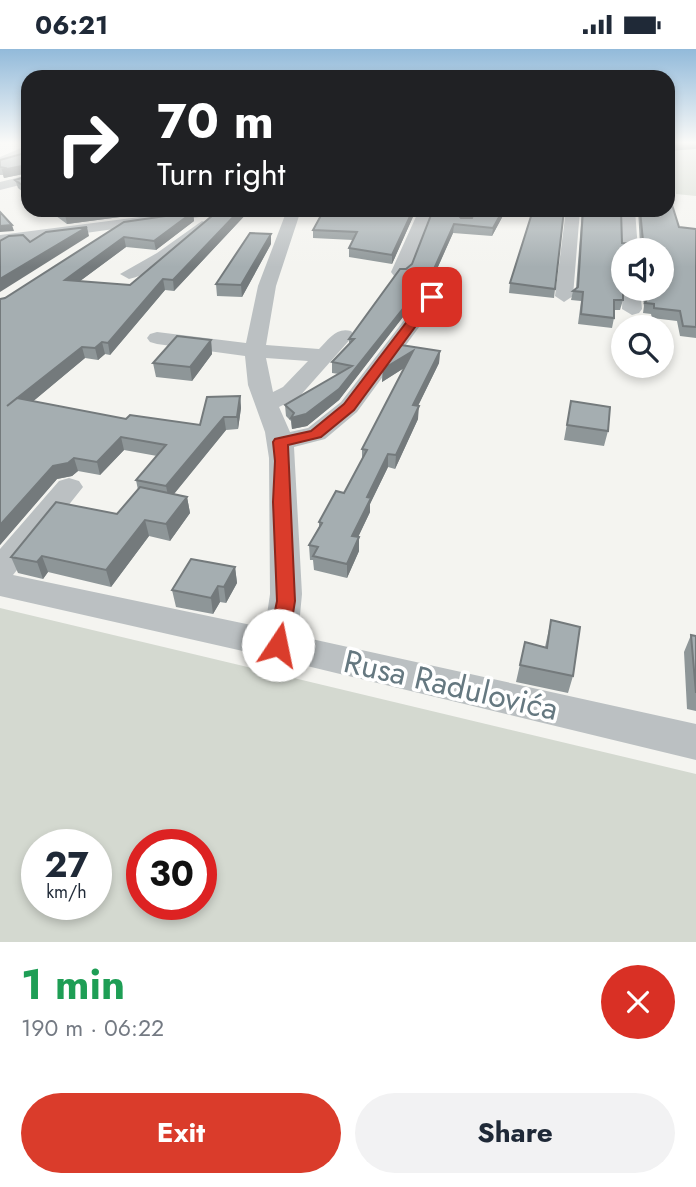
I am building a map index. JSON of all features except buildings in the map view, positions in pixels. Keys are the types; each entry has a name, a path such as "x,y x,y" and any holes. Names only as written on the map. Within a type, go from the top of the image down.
{"street":[{"path":"4,241 176,217"},
{"path":"129,274 163,257 212,217"},
{"path":"278,645 286,601 281,502 283,461 280,442 255,368 256,351 279,246 291,217"},
{"path":"400,272 423,217"},
{"path":"564,296 572,217"},
{"path":"628,217 629,238"},
{"path":"88,249 111,235 118,226"},
{"path":"280,442 316,434 349,407 432,297"},
{"path":"632,301 632,309"},
{"path":"266,405 291,392 344,335"},
{"path":"157,338 256,351 324,356"},
{"path":"0,569 69,487"},
{"name":"Rusa Radulovića","path":"0,585 278,645 696,741"}],"shaded area":[{"path":"675,184 696,184 696,196 676,194"},
{"path":"0,608 696,774 696,942 0,942"}],"route":[{"path":"278,645 286,601 281,502 283,461 280,442 298,440 322,431 349,407 432,297"}]}
